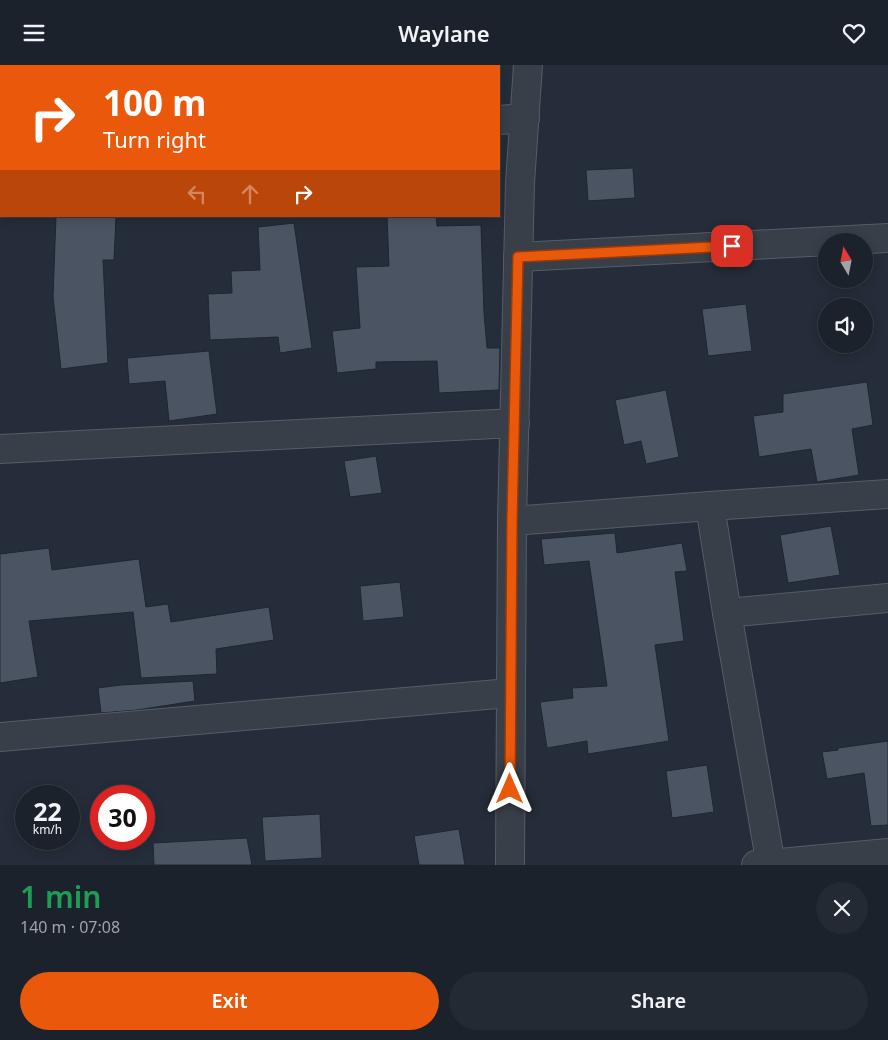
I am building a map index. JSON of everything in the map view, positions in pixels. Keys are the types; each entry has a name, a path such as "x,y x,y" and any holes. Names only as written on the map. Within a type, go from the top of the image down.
{"street":[{"path":"510,865 512,521 520,183 512,119 528,65"},
{"path":"518,257 888,238"},
{"path":"0,449 515,423"},
{"path":"512,521 888,494"},
{"path":"710,506 766,865 888,853"},
{"path":"727,613 888,598"},
{"path":"0,737 510,693"}],"building":[{"path":"633,168 635,198 588,201 586,170"},
{"path":"56,217 116,217 114,260 103,260 108,363 61,369 53,297"},
{"path":"387,217 436,217 437,226 481,225 487,348 500,348 499,390 439,393 437,361 376,362 376,369 337,373 332,331 360,328 356,267 389,266"},
{"path":"294,223 312,348 280,353 278,337 210,340 208,294 232,293 231,271 260,270 258,227"},
{"path":"746,304 752,351 708,356 702,309"},
{"path":"209,351 217,414 169,421 165,381 129,384 127,358"},
{"path":"867,382 873,425 852,429 859,475 817,482 811,449 759,457 753,416 783,412 783,394"},
{"path":"666,390 679,457 646,464 641,441 624,445 615,400"},
{"path":"376,456 382,493 350,497 344,461"},
{"path":"831,526 840,575 788,583 780,535"},
{"path":"615,533 617,553 682,543 687,571 675,572 684,641 655,645 669,741 588,754 587,741 547,748 540,702 573,698 572,688 607,686 589,561 544,565 541,539"},
{"path":"49,548 52,570 139,559 146,607 168,604 171,622 269,607 274,640 216,649 217,674 141,678 133,612 29,621 38,677 0,683 0,554"},
{"path":"400,582 404,617 363,621 360,586"},
{"path":"193,681 195,701 137,710 101,713 98,688"},
{"path":"888,741 888,825 871,826 864,773 827,779 822,752"},
{"path":"707,765 714,812 672,818 666,771"},
{"path":"320,814 322,858 265,861 262,817"},
{"path":"459,829 465,865 419,865 414,836"},
{"path":"247,838 252,865 154,865 155,843"}],"route":[{"path":"510,789 512,521 518,257 732,246"}]}
